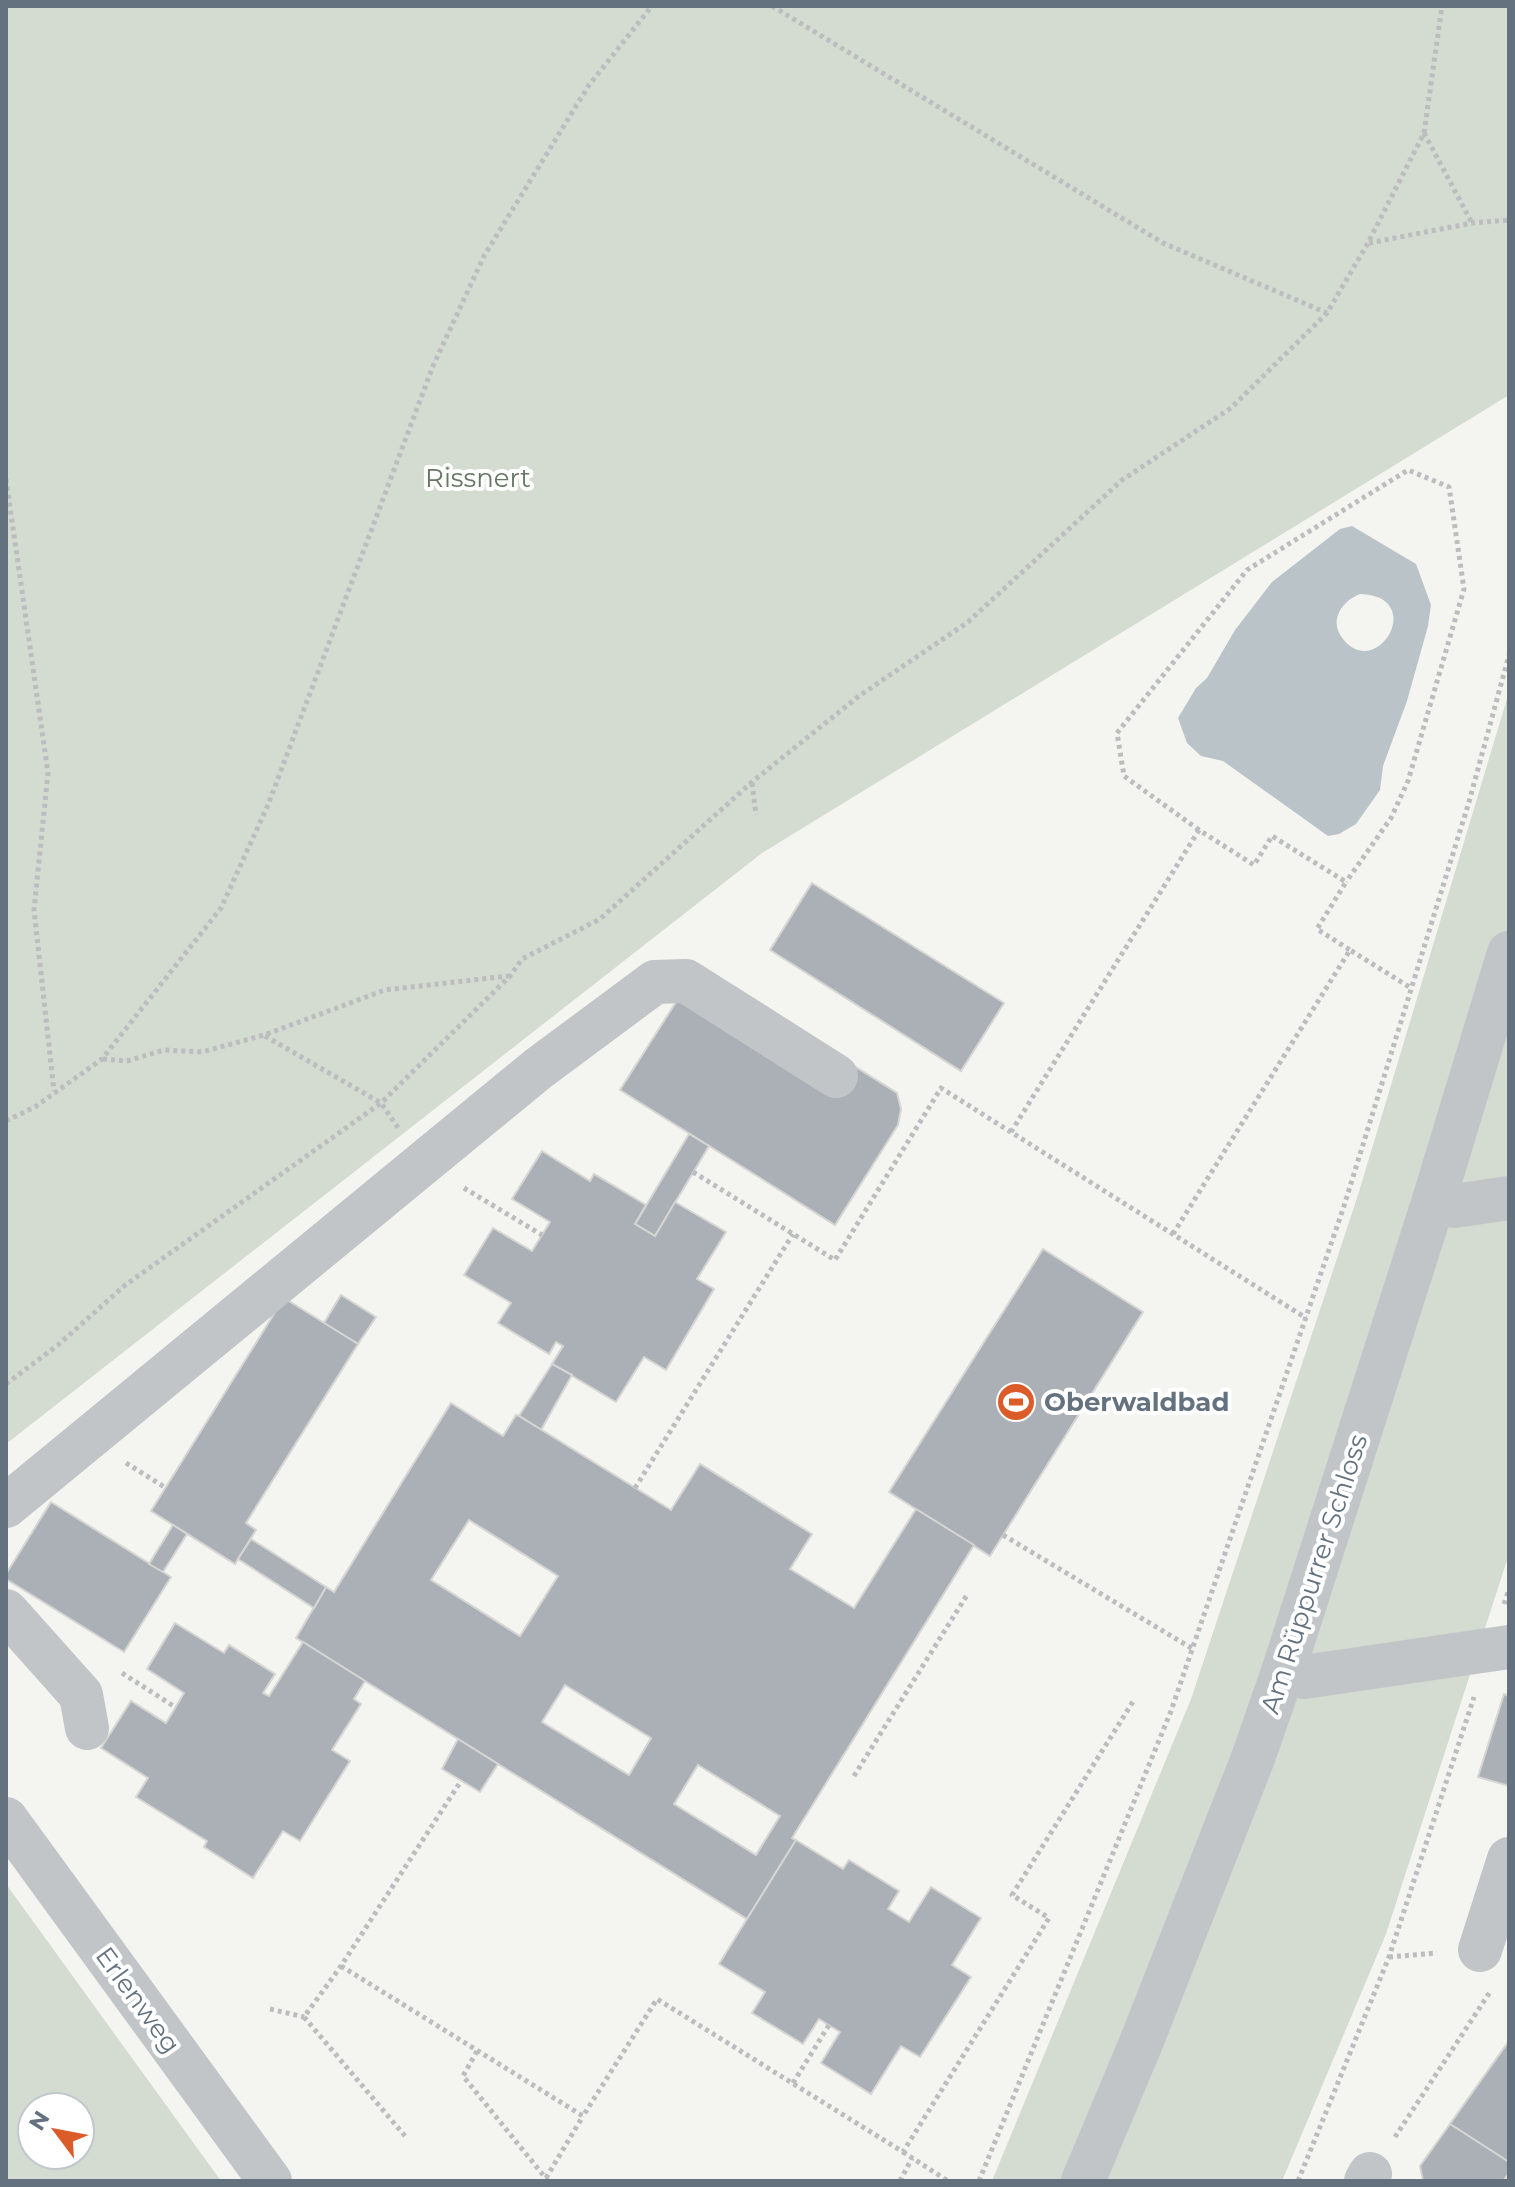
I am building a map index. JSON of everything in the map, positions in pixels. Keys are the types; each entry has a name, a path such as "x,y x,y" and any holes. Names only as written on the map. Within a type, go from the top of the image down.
{"street":[{"name":"Am Rüppurrer Schloss","path":"1083,2181 1253,1758 1284,1669 1434,1200 1509,953"},
{"path":"6,1506 539,1068 655,982 686,981 836,1076"},
{"path":"1434,1200 1454,1206 1509,1198"},
{"path":"6,1611 81,1695 87,1728"},
{"path":"1284,1669 1304,1677 1499,1649"},
{"name":"Erlenweg","path":"6,1819 270,2181"},
{"path":"1487,1968 1509,1859"}],"path":[{"path":"6,1121 35,1107 102,1059 221,908 268,805 310,700 433,366 484,256 589,85 652,6"},
{"path":"772,6 1163,243 1327,313"},
{"path":"6,1384 58,1345 124,1286 381,1103 510,976 522,959 600,919 752,782 859,696 968,622 1122,480 1231,408 1327,313 1368,243 1424,133 1442,6"},
{"path":"1424,133 1472,223"},
{"path":"1368,243 1472,223 1509,220"},
{"path":"1346,882 1272,836 1254,865 1199,830 1124,776 1117,733 1247,570 1408,470 1449,487 1464,589 1408,781 1391,818 1317,929 1412,988"},
{"path":"6,479 48,773 34,910 54,1091"},
{"path":"979,2181 1168,1721 1306,1318 1412,988 1469,802 1509,655"},
{"path":"752,782 756,815"},
{"path":"1011,1132 1199,830"},
{"path":"1173,1234 1350,950"},
{"path":"102,1059 127,1061 164,1050 202,1052 264,1035 385,990 510,976"},
{"path":"264,1035 381,1103"},
{"path":"693,1172 835,1260 941,1088 1306,1318"},
{"path":"424,1163 542,1235"},
{"path":"635,1488 793,1234"},
{"path":"1003,1535 1193,1649"},
{"path":"854,1776 967,1595"},
{"path":"1298,2181 1389,1957 1499,1649"},
{"path":"122,1673 175,1707"},
{"path":"903,2152 1049,1918 1012,1895 1134,1700"},
{"path":"304,2017 341,1966 461,1781"},
{"path":"341,1966 583,2116"},
{"path":"1368,2178 1487,1968"},
{"path":"477,2051 463,2076 547,2179 657,1999 948,2181"},
{"path":"270,2009 304,2017 405,2136"},
{"path":"793,2083 829,2025"},
{"path":"900,2181 912,2158"}],"green space":[{"name":"Rissnert","path":"6,6 1509,6 1509,395 762,853 6,1444"},
{"path":"1509,692 1509,1554 1386,1934 1282,2181 992,2181 1191,1699 1358,1195"},
{"path":"6,1884 221,2181 6,2181"}],"shaded area":[{"path":"1352,526 1416,564 1431,605 1407,701 1383,766 1380,790 1356,824 1339,834 1328,836 1223,761 1201,756 1187,743 1178,718 1196,688 1207,678 1235,630 1272,582 1340,529","holes":["1360,594 1380,598 1391,608 1393,620 1390,633 1381,644 1370,650 1356,649 1339,632 1339,612 1348,601"]}],"building":[{"path":"812,883 1004,1003 961,1071 770,950"},
{"path":"678,999 846,1061 897,1093 901,1109 898,1125 835,1225 620,1090"},
{"path":"689,1134 709,1146 655,1236 635,1224"},
{"path":"542,1151 590,1181 594,1174 646,1205 635,1224 655,1236 675,1202 726,1232 697,1279 714,1289 666,1370 644,1357 616,1402 552,1364 563,1346 556,1342 549,1354 498,1323 511,1303 464,1275 493,1228 532,1251 550,1222 512,1199"},
{"name":"Oberwaldbad","path":"1043,1249 1143,1312 990,1556 889,1492"},
{"path":"341,1295 376,1317 358,1344 324,1323"},
{"path":"284,1298 358,1344 246,1523 256,1530 235,1564 151,1511"},
{"path":"552,1364 572,1375 541,1430 519,1416"},
{"path":"451,1403 503,1436 516,1415 519,1416 671,1510 700,1464 812,1534 790,1569 854,1608 916,1509 974,1545 792,1838 796,1840 747,1919 296,1638 326,1587 334,1592","holes":["469,1520 558,1576 520,1636 431,1580","565,1685 651,1738 629,1775 542,1722","698,1765 780,1816 756,1855 674,1804"]},
{"path":"51,1502 171,1577 124,1652 6,1579 6,1574"},
{"path":"173,1525 187,1534 163,1572 149,1564"},
{"path":"251,1539 326,1587 314,1608 238,1559"},
{"path":"175,1623 224,1653 229,1645 275,1674 263,1693 269,1696 303,1642 365,1681 354,1699 361,1704 332,1750 350,1761 300,1841 283,1831 253,1878 204,1847 207,1841 136,1797 148,1778 101,1748 131,1701 166,1723 184,1693 147,1669"},
{"path":"1504,1694 1509,1696 1509,1786 1478,1777"},
{"path":"458,1739 498,1764 480,1792 442,1769"},
{"path":"796,1840 843,1869 849,1860 899,1891 888,1909 909,1922 931,1887 981,1918 952,1965 971,1977 920,2057 901,2046 871,2094 821,2063 840,2032 819,2019 803,2044 752,2013 765,1992 719,1964"},
{"path":"1509,2041 1509,2162 1450,2124"},
{"path":"1450,2124 1509,2162 1509,2173 1503,2181 1423,2181 1420,2166"}],"place":[{"name":"Oberwaldbad","path":"1016,1402"}]}
